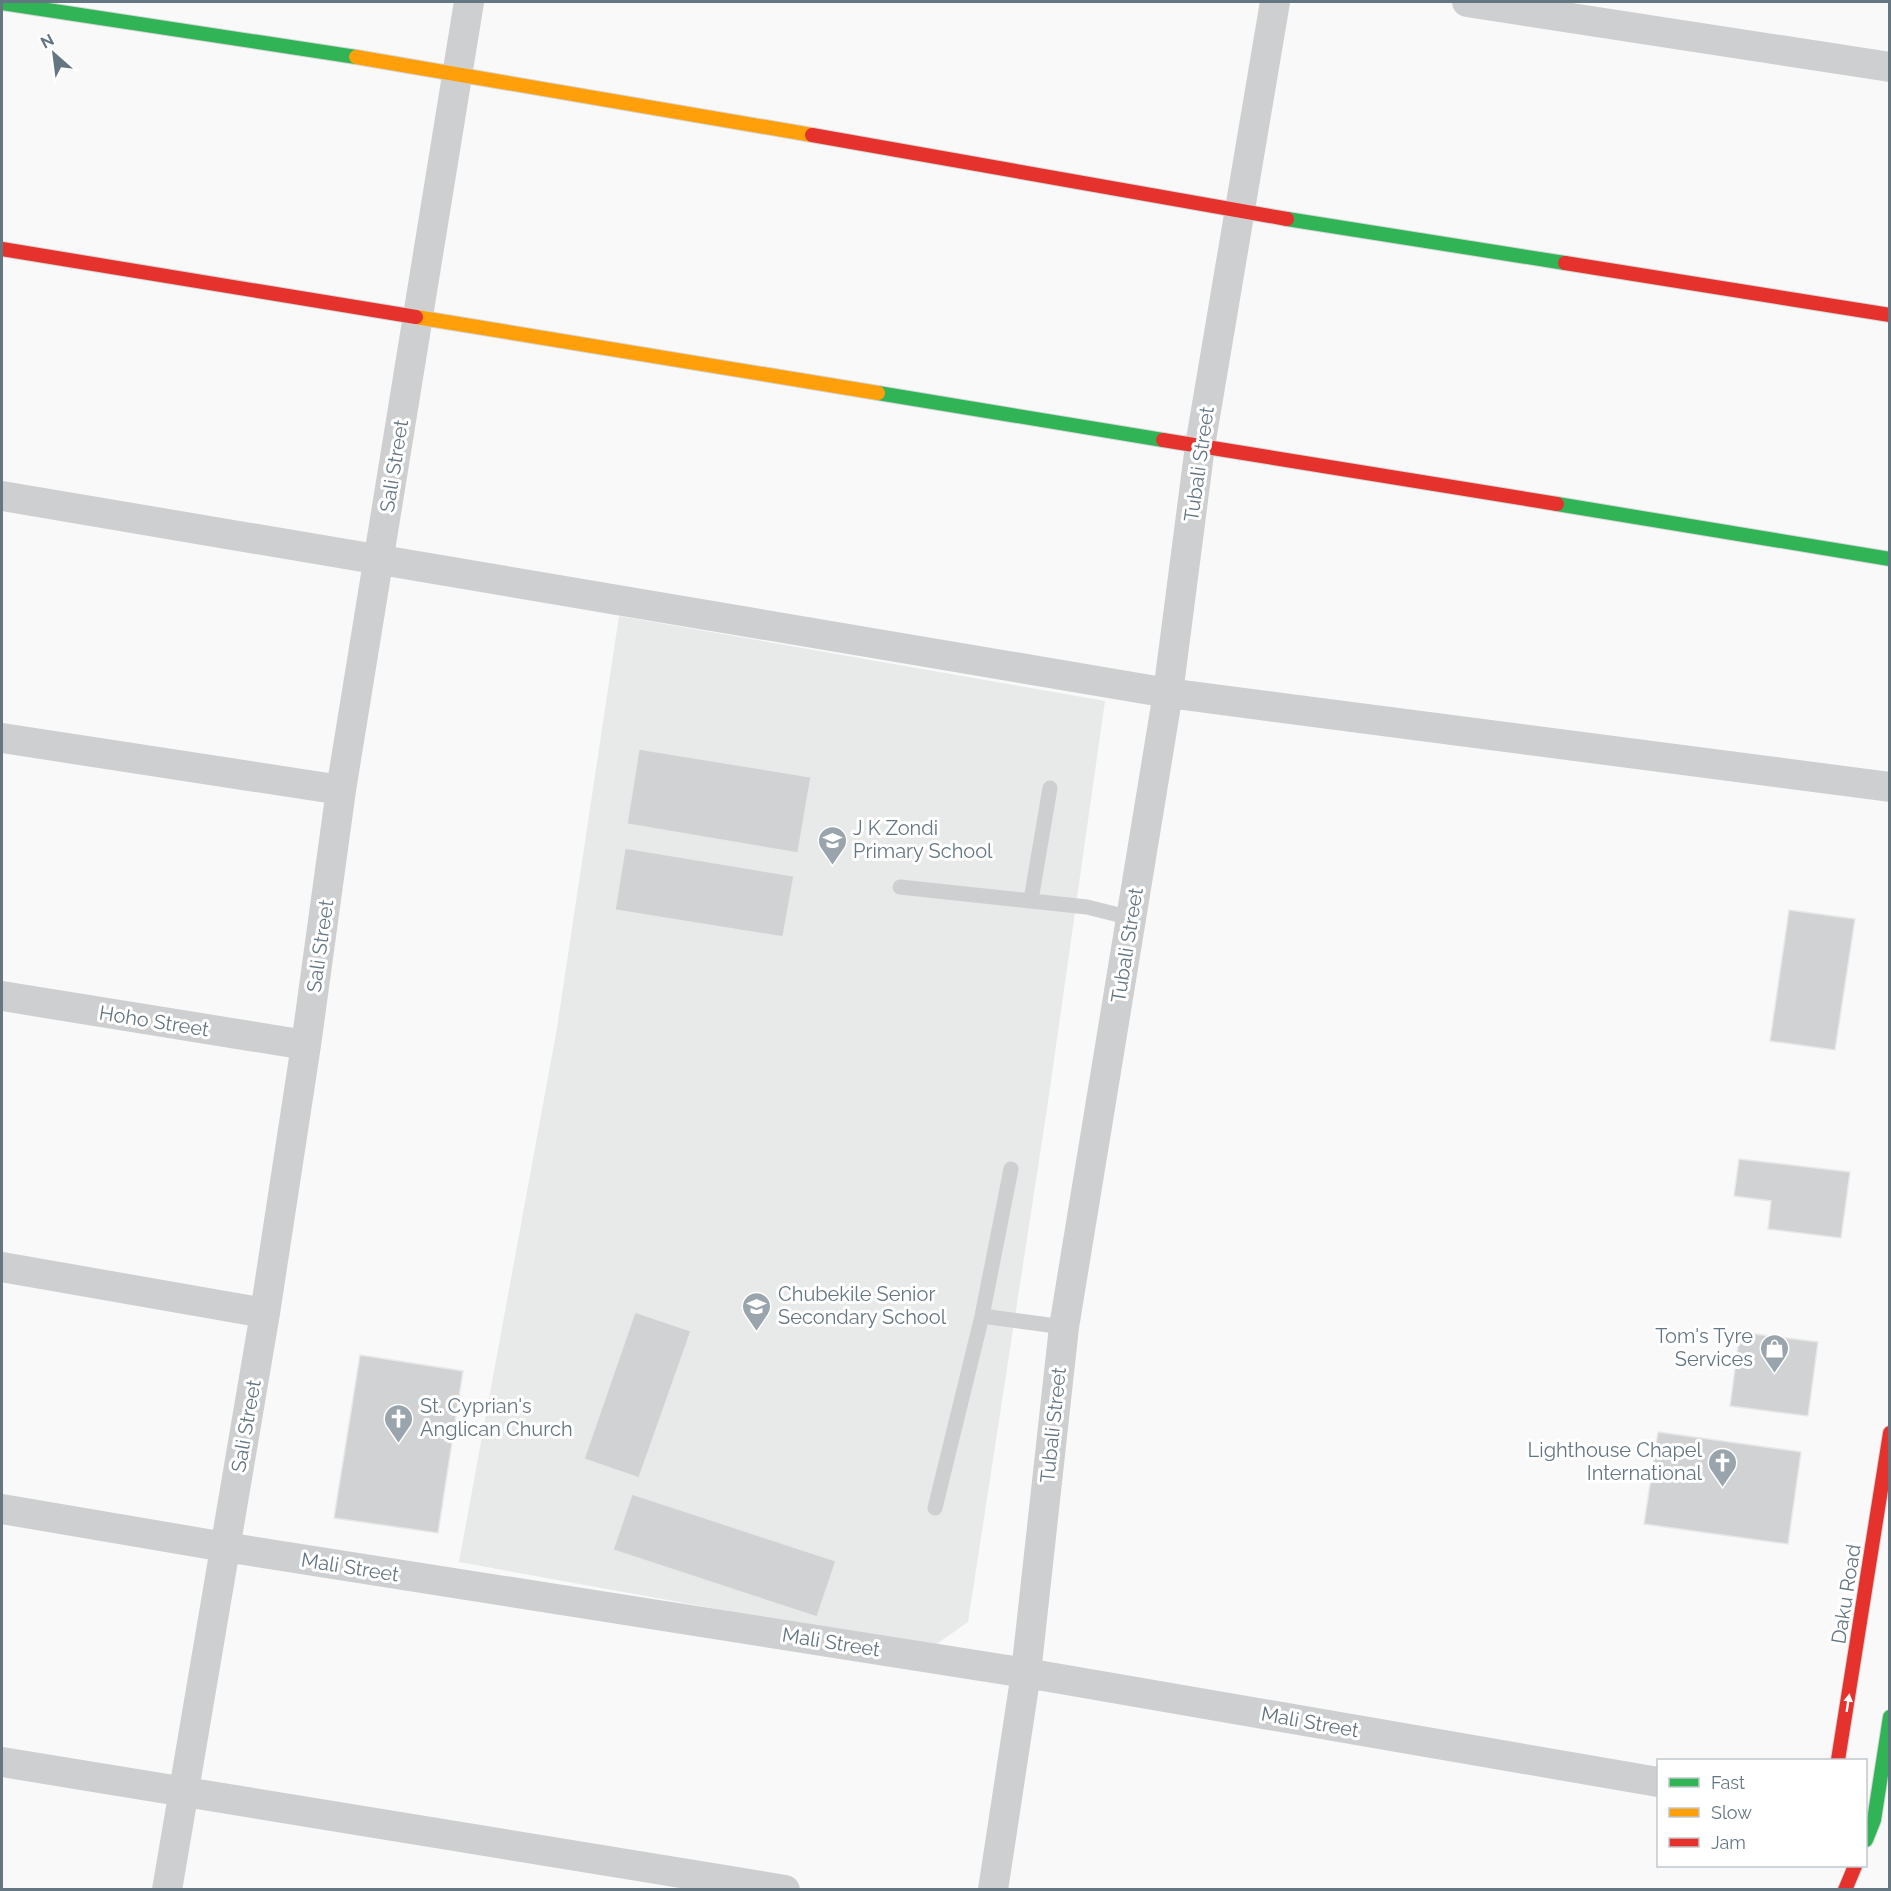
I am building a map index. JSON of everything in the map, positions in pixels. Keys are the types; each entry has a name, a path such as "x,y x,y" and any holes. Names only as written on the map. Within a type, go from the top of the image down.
{"street":[{"name":"Sali Street","path":"167,1890 265,1313 306,1045 341,790 469,2"},
{"name":"Tubali Street","path":"993,1890 1026,1673 1064,1327 1168,693 1200,446 1275,2"},
{"path":"1467,2 1890,67"},
{"path":"2,3 457,72 1241,212 1890,315"},
{"path":"2,249 417,315 1890,559"},
{"path":"2,496 1168,693 1890,787"},
{"path":"2,738 341,790"},
{"name":"Hoho Street","path":"2,996 306,1045"},
{"path":"2,1267 265,1313"},
{"name":"Daku Road","path":"1838,1759 1890,1433"},
{"name":"Mali Street","path":"2,1509 225,1547 1026,1673 1657,1782"},
{"path":"1874,1825 1890,1717"},
{"path":"2,1762 785,1890"},
{"path":"1839,1867 1844,1890"},
{"path":"1844,1890 1855,1867"}],"lane":[{"path":"1031,900 1050,788"},
{"path":"900,887 1087,907 1131,918"},
{"path":"935,1508 982,1316 1011,1169"},
{"path":"982,1316 1064,1327"}],"shaded area":[{"path":"619,616 1105,701 1048,1102 968,1622 931,1648 459,1562 557,1028"}],"building":[{"path":"639,749 811,777 798,853 627,824"},
{"path":"625,848 794,876 783,937 615,910"},
{"path":"1789,910 1855,919 1835,1050 1770,1041"},
{"path":"1739,1159 1850,1172 1841,1238 1768,1229 1771,1201 1734,1196"},
{"path":"635,1312 691,1331 639,1478 584,1459"},
{"name":"Tom's Tyre Services","path":"1740,1332 1818,1342 1808,1416 1730,1406"},
{"name":"St. Cyprian's Anglican Church","path":"360,1355 463,1371 438,1533 334,1518"},
{"name":"Lighthouse Chapel International","path":"1658,1432 1801,1452 1788,1544 1644,1524"},
{"path":"632,1494 836,1561 817,1617 613,1550"}],"traffic: fast":[{"path":"2,3 356,57"},
{"path":"1287,219 1565,263"},
{"path":"878,393 1163,440"},
{"path":"1557,504 1890,559"},
{"path":"1867,1838 1874,1820 1890,1717"}],"traffic: slow":[{"path":"356,57 812,135"},
{"path":"416,317 878,393"}],"traffic: jam":[{"path":"812,135 1287,219"},
{"path":"2,249 416,317"},
{"path":"1565,263 1890,315"},
{"path":"1163,440 1557,504"},
{"path":"1838,1759 1890,1433"},
{"path":"1845,1890 1855,1867"}],"place":[{"name":"J K Zondi Primary School","path":"832,866"},
{"name":"Chubekile Senior Secondary School","path":"757,1332"},
{"name":"Tom's Tyre Services","path":"1774,1374"},
{"name":"St. Cyprian's Anglican Church","path":"399,1444"},
{"name":"Lighthouse Chapel International","path":"1723,1488"}]}
